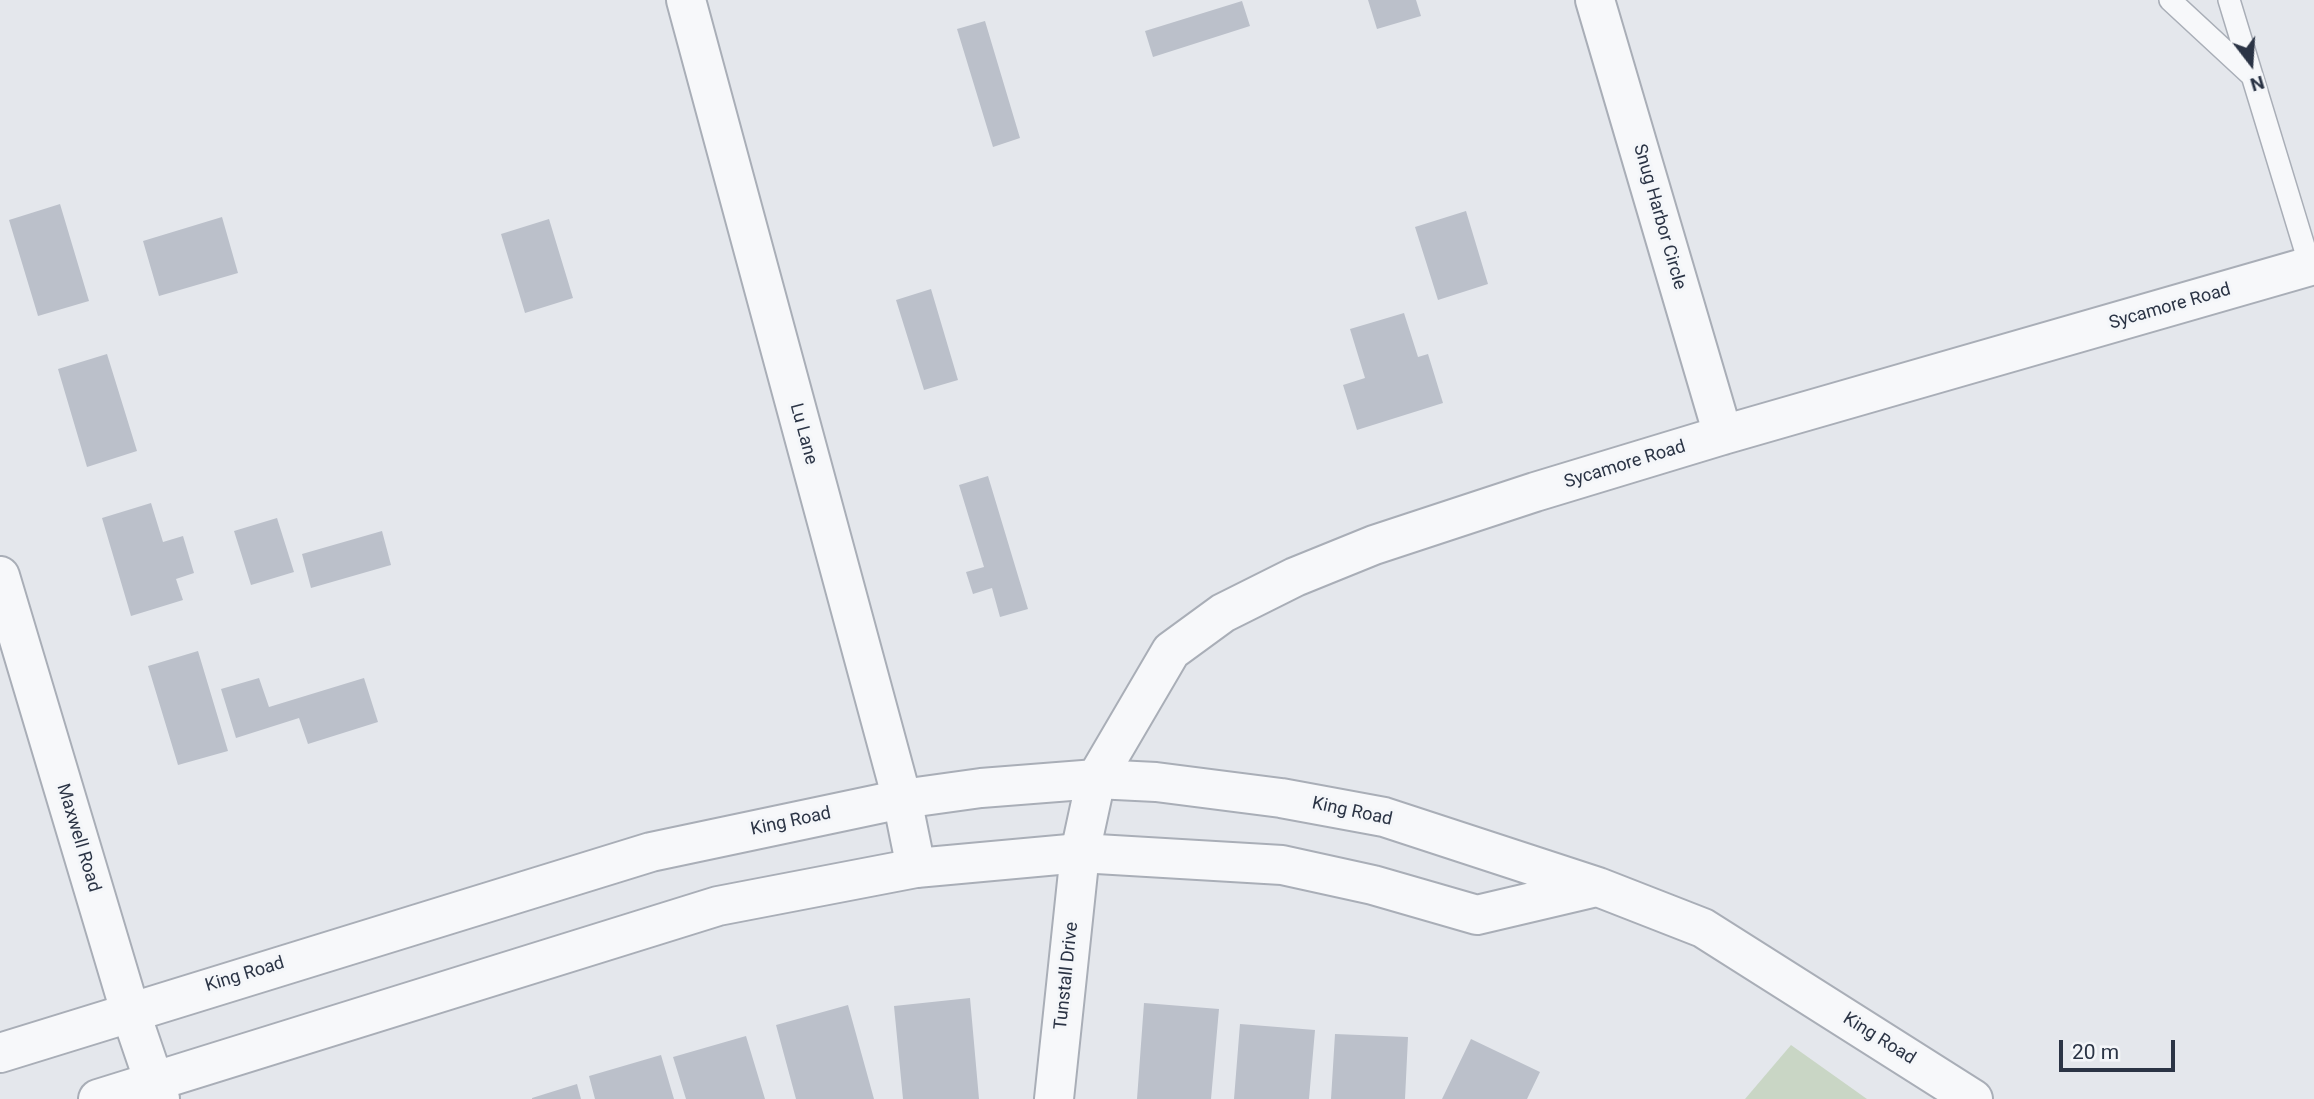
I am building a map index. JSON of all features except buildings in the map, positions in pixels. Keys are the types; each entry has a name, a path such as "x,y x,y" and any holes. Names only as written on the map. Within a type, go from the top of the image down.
{"street":[{"name":"Lu Lane","path":"686,0 902,799 916,868"},
{"name":"Snug Harbor Circle","path":"1595,0 1723,435"},
{"name":"Sycamore Road","path":"1080,853 1096,779 1171,651 1223,613 1295,577 1374,545 1723,435 2312,266"},
{"name":"Maxwell Road","path":"0,576 130,1011 157,1090"},
{"name":"King Road","path":"0,1053 650,852 902,799 981,788 1096,779 1156,782 1281,798 1384,817 1598,887 1703,928 1973,1099"},
{"path":"98,1099 157,1090 718,906 916,868 1080,853 1282,865 1373,885 1478,915 1598,887"},
{"name":"Tunstall Drive","path":"1054,1099 1080,853"}],"lane":[{"path":"2170,0 2252,76"},
{"path":"2229,0 2312,266"}],"green space":[{"path":"1791,1045 1867,1099 1745,1099"}]}
